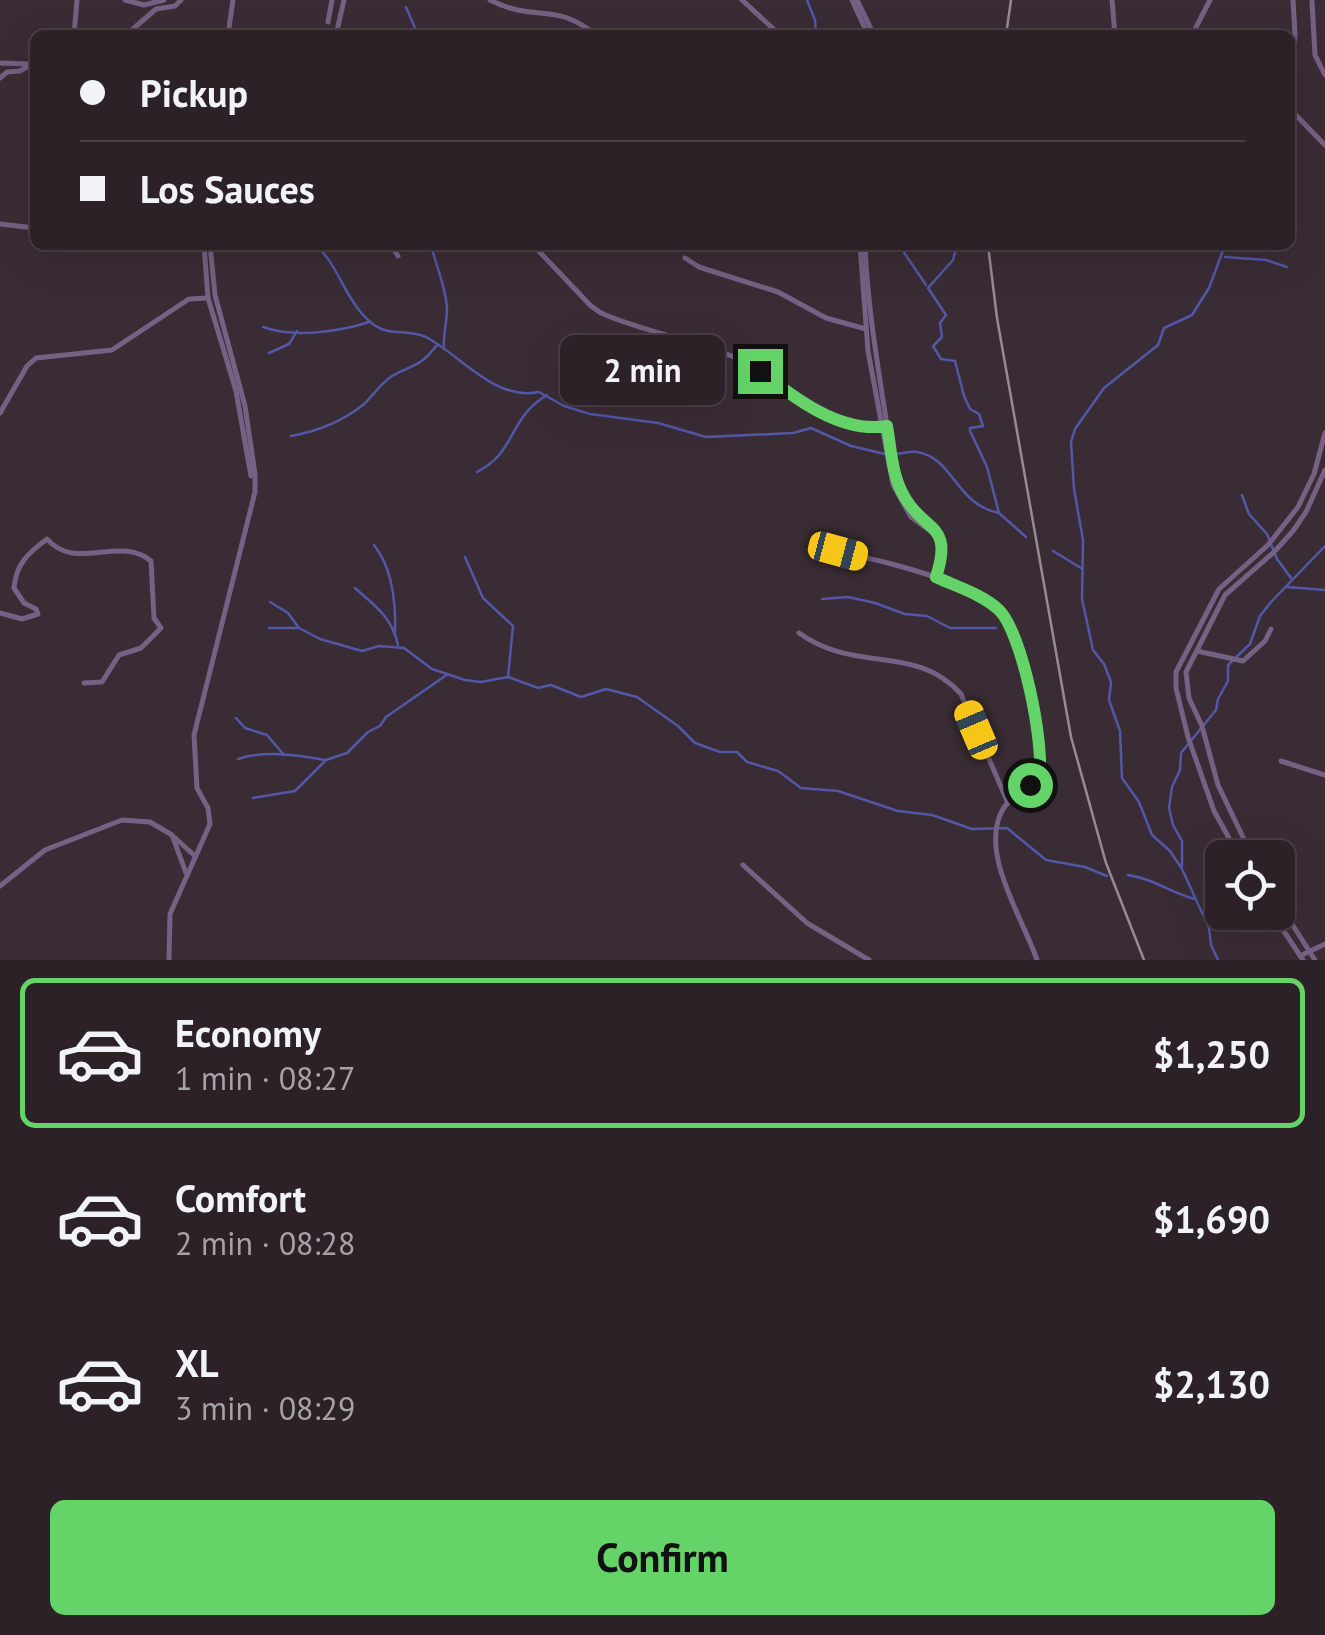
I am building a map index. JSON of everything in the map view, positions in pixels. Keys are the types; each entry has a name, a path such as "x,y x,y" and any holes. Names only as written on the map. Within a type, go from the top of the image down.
{"street":[{"path":"74,30 77,0"},
{"path":"125,0 144,4 164,0"},
{"path":"132,30 156,8 175,6 181,0"},
{"path":"229,30 233,0"},
{"path":"328,22 332,0"},
{"path":"337,30 344,0"},
{"path":"490,0 515,10 564,10 591,30"},
{"path":"742,0 775,30"},
{"path":"855,0 869,30"},
{"path":"1112,0 1115,30"},
{"path":"1195,30 1210,0"},
{"path":"1293,0 1294,30"},
{"path":"1312,1 1315,55 1325,75"},
{"path":"0,62 30,64"},
{"path":"0,78 7,72 20,72 30,66"},
{"path":"1295,115 1325,145"},
{"path":"0,224 30,227"},
{"path":"207,250 208,298 236,390 251,476"},
{"path":"168,960 170,914 210,824 208,808 197,788 194,734 255,492 245,406 215,296 208,250"},
{"path":"394,250 398,256"},
{"path":"539,250 601,312 733,356 828,415 867,428 884,426"},
{"path":"863,250 884,426"},
{"path":"863,250 866,329 898,499 911,517 939,538 942,556 936,577"},
{"path":"685,258 700,267 778,292 826,318 866,329"},
{"path":"0,413 26,366 36,358 112,350 189,298 208,298"},
{"path":"1230,840 1214,810 1188,737 1176,682 1182,659 1198,636 1219,589 1268,545 1298,507 1314,474 1325,433"},
{"path":"1244,840 1225,802 1202,726 1188,698 1186,672 1225,595 1284,541 1322,485 1325,470"},
{"path":"0,612 22,619 38,614 14,588 15,572 27,554 47,539 56,549 72,555 112,550 140,552 151,560 154,618 161,628 141,648 119,655 102,682 84,683"},
{"path":"812,550 838,551 936,577 986,600 1004,616 1018,645 1030,693 1040,770 1035,781 1008,802 996,826 996,854 1036,960"},
{"path":"1197,651 1244,662 1271,629"},
{"path":"798,634 830,652 925,667 948,680 961,694 1008,802"},
{"path":"1182,659 1192,661"},
{"path":"1281,761 1325,775"},
{"path":"0,886 44,850 122,820 150,822 195,856"},
{"path":"172,835 186,876"},
{"path":"742,865 831,944 869,960"},
{"path":"1295,928 1315,960"},
{"path":"1282,930 1301,958 1325,944"}],"waterway":[{"path":"807,0 816,30"},
{"path":"406,7 416,30"},
{"path":"320,250 357,307 374,325 426,337 508,390 539,392 590,414 658,423 706,437 793,433 811,428 851,446 885,454"},
{"path":"432,250 446,301 444,349"},
{"path":"900,250 926,285"},
{"path":"956,250 953,260 928,288 946,315 940,323 942,337 933,346 941,359 955,361 964,396 970,409 979,414 983,426 970,431 987,467 999,513 1026,537"},
{"path":"1218,960 1209,928 1182,869 1152,835 1139,802 1122,778 1120,731 1109,700 1111,682 1093,650 1082,599 1083,540 1071,442 1075,429 1104,388 1158,345 1164,328 1192,315 1209,288 1223,250"},
{"path":"1225,257 1266,260 1287,267"},
{"path":"263,327 316,332 369,322"},
{"path":"269,353 289,344 297,331"},
{"path":"291,436 347,416 388,379 421,361 437,345"},
{"path":"477,472 499,455 525,414 547,395"},
{"path":"893,454 914,452 929,456 973,501 999,513"},
{"path":"1242,495 1249,514 1267,534 1277,559 1291,578"},
{"path":"374,545 392,587 395,633"},
{"path":"1182,866 1182,841 1169,808 1181,753 1216,710 1228,681 1228,665 1250,644 1260,616 1325,546"},
{"path":"1053,551 1081,568"},
{"path":"465,557 483,598 513,626 508,677"},
{"path":"1287,587 1325,590"},
{"path":"355,588 387,619 398,645"},
{"path":"822,599 848,597 875,603 905,614 927,616 950,628 996,628"},
{"path":"270,602 288,613 299,628 320,639 362,651 379,646 404,648 432,669 465,680 481,682 508,677 538,688 551,685 581,697 606,689 637,697 695,743 720,752 737,752 747,762 778,771 801,788 838,791 972,829 1007,828 1046,860 1085,867 1107,876"},
{"path":"269,628 297,628"},
{"path":"253,798 295,791 326,760 347,753 386,717 448,674"},
{"path":"236,718 245,728 267,735 284,755"},
{"path":"238,759 270,754 325,760"},
{"path":"1128,875 1195,899"}],"railway":[{"path":"1007,30 1011,0"},
{"path":"989,250 997,318 1071,737 1106,863 1144,960"}],"route":[{"path":"760,371 785,391 828,415 867,428 887,426 902,492 912,508 937,530 942,556 936,577 997,608 1018,645 1040,758 1039,776 1030,785"}]}
